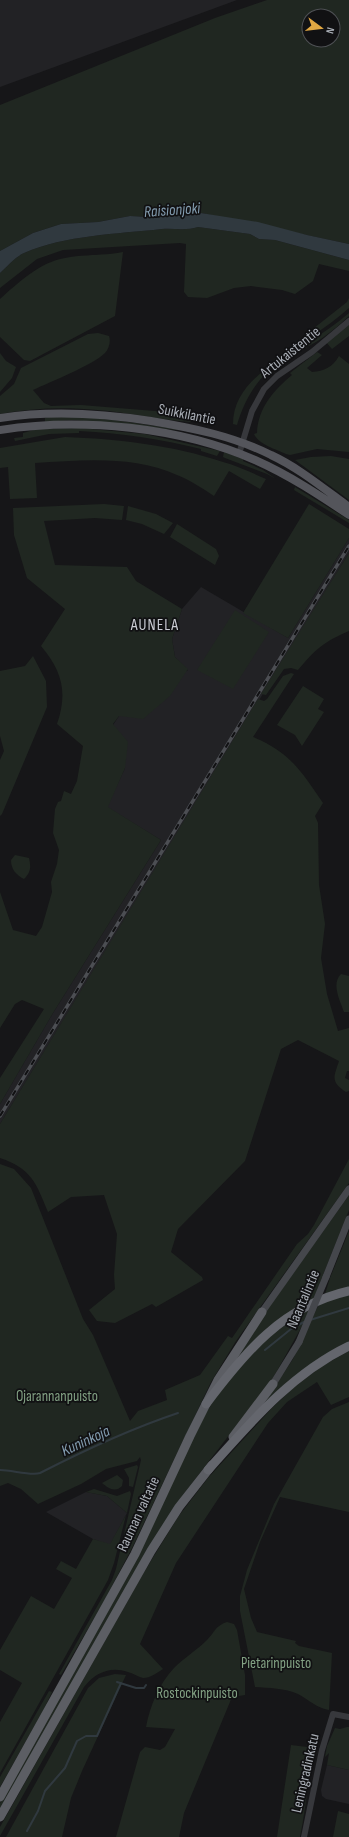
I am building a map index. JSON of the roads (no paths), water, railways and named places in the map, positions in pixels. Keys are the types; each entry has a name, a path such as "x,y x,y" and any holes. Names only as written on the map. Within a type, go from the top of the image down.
{"highway":[{"name":"Rauman valtatie","path":"0,1797 132,1559 206,1404 238,1361 264,1335 278,1324 308,1305 349,1291"},
{"path":"206,1404 231,1359 262,1312"},
{"name":"Rauman valtatie","path":"0,1817 151,1551 179,1508 208,1470 247,1427 285,1389 311,1368 349,1346"},
{"path":"208,1470 273,1384"}],"main road":[{"name":"Suikkilantie","path":"0,418 56,413 106,415 203,430 242,442 272,455 294,468 349,506"},
{"name":"Suikkilantie","path":"0,430 25,426 57,424 113,427 177,436 239,454 296,481 349,515"},
{"name":"Naantalintie","path":"262,1312 349,1189"},
{"name":"Naantalintie","path":"273,1384 299,1342 349,1220"}],"street":[{"name":"Artukaistentie","path":"239,454 252,411 269,384 312,352 349,321"},
{"name":"Leningradinkatu","path":"304,1837 322,1750 333,1714 349,1716"}],"waterway":[{"name":"Kuninkoja","path":"310,1320 349,1308"},
{"name":"Kuninkoja","path":"265,1350 291,1329 304,1322"},
{"name":"Kuninkoja","path":"0,1470 32,1474 40,1473 108,1440 178,1413"},
{"path":"117,1682 136,1688 144,1688 146,1685"},
{"path":"27,1831 38,1811 45,1791 65,1768 77,1741 86,1736 97,1736 121,1683"}],"railway":[{"path":"0,1116 349,546"}],"district":[{"name":"AUNELA","path":"155,624"}],"water label":[{"name":"Raisionjoki","path":"172,209"}],"park label":[{"name":"Ojarannanpuisto","path":"57,1396"},
{"name":"Pietarinpuisto","path":"276,1663"},
{"name":"Rostockinpuisto","path":"197,1693"}]}
